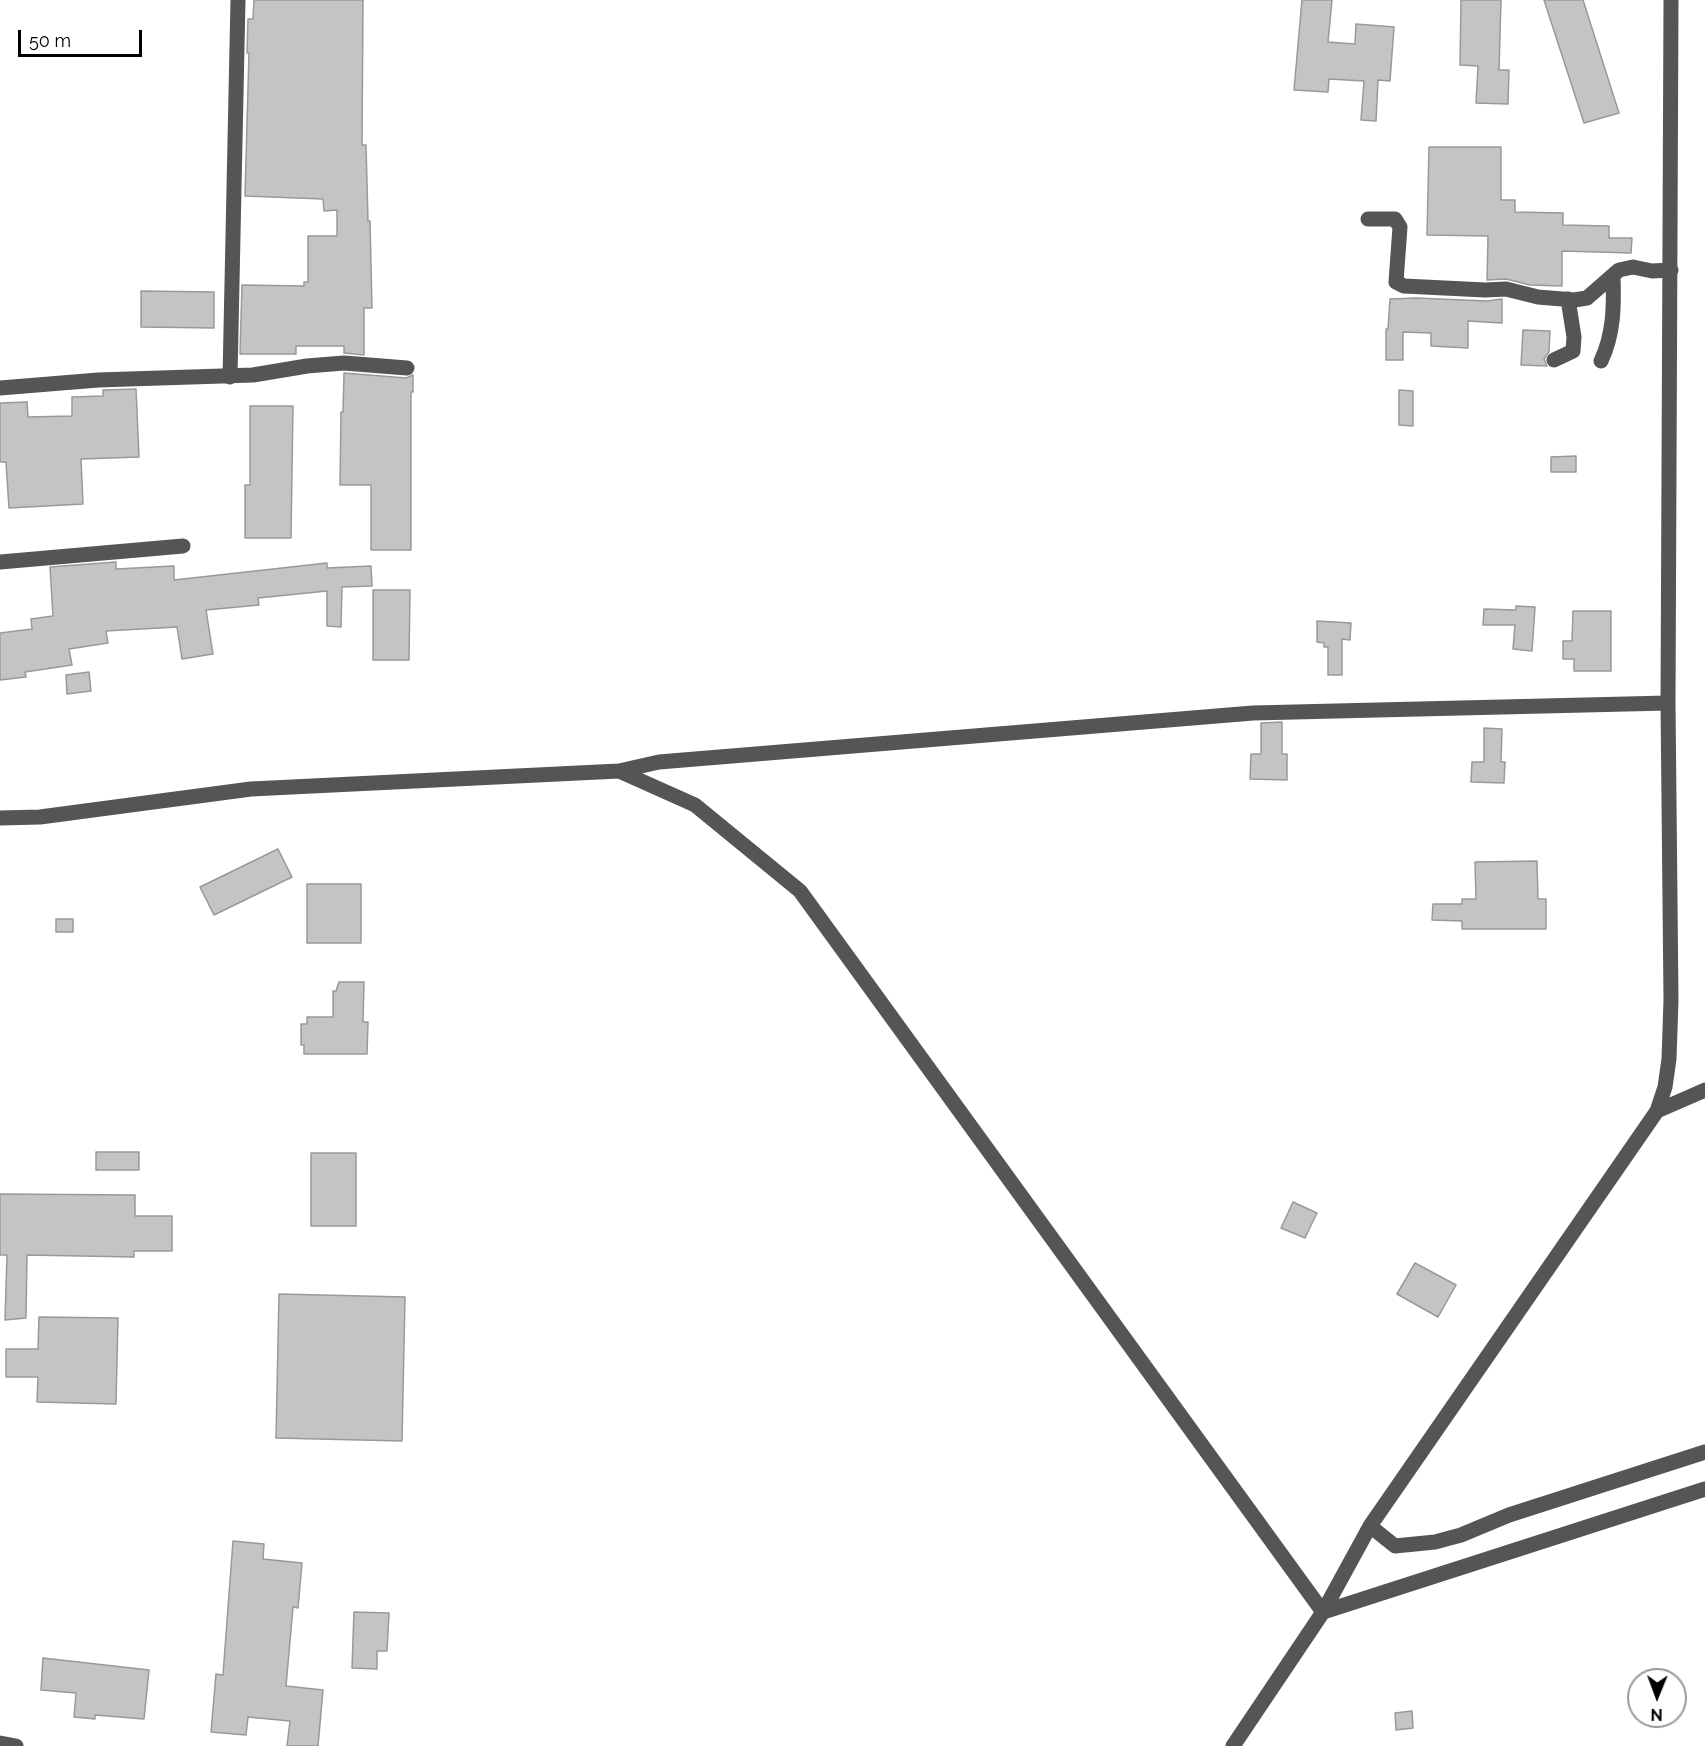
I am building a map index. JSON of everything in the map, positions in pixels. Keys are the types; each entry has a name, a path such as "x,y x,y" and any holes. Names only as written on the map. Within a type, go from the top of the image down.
{"street":[{"path":"230,377 238,0"},
{"path":"1233,1746 1323,1612 1370,1526 1657,1111 1665,1087 1669,1059 1671,1000 1668,703 1671,0"},
{"path":"1368,219 1395,219 1400,227 1396,282 1404,286 1506,289 1538,297 1587,298 1619,270 1633,267 1652,271 1671,270"},
{"path":"1602,362 1608,347 1612,320 1613,276"},
{"path":"1554,360 1573,351 1574,337 1568,299"},
{"path":"0,388 98,380 230,377 345,363 406,368"},
{"path":"0,562 183,546"},
{"path":"0,818 40,817 251,789 619,771 659,762 1253,713 1668,703"},
{"path":"619,771 695,805 800,891 1323,1612"},
{"path":"1657,1111 1705,1090"},
{"path":"1370,1526 1395,1546 1435,1542 1509,1515 1705,1452"},
{"path":"1323,1612 1705,1490"},
{"path":"0,1743 16,1746"}],"building":[{"path":"254,0 363,0 362,145 366,145 372,308 364,308 364,355 344,353 344,346 296,346 296,354 240,354 242,285 304,286 304,282 308,282 308,236 337,236 337,210 324,211 323,199 245,196 248,19 253,19"},
{"path":"1302,0 1332,0 1328,42 1355,44 1356,24 1394,27 1390,81 1378,80 1376,121 1361,120 1364,81 1329,79 1328,92 1294,90"},
{"path":"1461,0 1501,0 1499,70 1509,70 1508,104 1476,103 1478,66 1460,65"},
{"path":"1544,0 1583,0 1619,113 1584,123"},
{"path":"1429,147 1501,147 1501,200 1515,200 1515,212 1563,213 1563,225 1609,226 1609,238 1632,238 1631,253 1562,251 1562,286 1530,285 1506,279 1487,280 1488,236 1427,235"},
{"path":"141,291 214,292 214,328 141,327"},
{"path":"1390,299 1487,301 1502,299 1502,323 1468,321 1468,348 1431,346 1431,333 1403,332 1403,360 1386,360 1386,329 1388,329"},
{"path":"1523,330 1550,331 1549,352 1544,359 1547,366 1521,365"},
{"path":"344,373 406,378 413,375 413,392 411,392 411,550 371,550 371,485 340,485"},
{"path":"136,389 139,457 81,459 83,504 9,508 6,462 0,462 0,403 27,402 28,417 72,416 72,397 103,396 103,390"},
{"path":"1399,390 1413,391 1413,426 1399,425"},
{"path":"250,406 293,406 291,538 245,538 245,485 250,485"},
{"path":"1576,456 1576,472 1551,472 1551,457"},
{"path":"116,562 116,569 174,566 174,580 327,563 327,568 371,566 372,586 342,587 341,627 327,626 327,591 258,598 259,605 206,610 213,654 182,659 177,627 106,631 108,643 69,649 72,665 25,672 26,677 0,680 0,633 32,629 31,619 53,616 50,567"},
{"path":"373,590 410,590 409,660 373,660"},
{"path":"1516,606 1535,607 1532,651 1513,649 1515,625 1483,625 1484,609 1516,610"},
{"path":"1573,611 1611,611 1611,671 1574,671 1574,659 1563,659 1563,641 1572,641"},
{"path":"1317,621 1351,623 1350,640 1342,639 1342,675 1328,675 1328,647 1324,647 1324,643 1317,642"},
{"path":"89,672 91,691 67,694 66,675"},
{"path":"1282,722 1282,754 1287,754 1287,780 1250,779 1251,754 1261,754 1261,723"},
{"path":"1484,728 1502,729 1501,762 1505,762 1504,783 1471,782 1472,762 1484,762"},
{"path":"278,849 292,877 214,915 200,887"},
{"path":"1537,861 1538,899 1546,899 1546,929 1462,929 1462,921 1432,920 1433,904 1462,904 1462,899 1476,899 1475,862"},
{"path":"307,884 361,884 361,943 307,943"},
{"path":"56,919 73,919 73,932 56,932"},
{"path":"339,982 364,982 363,1022 368,1022 367,1054 304,1054 304,1045 301,1045 301,1024 307,1024 307,1017 333,1017 333,991 336,991"},
{"path":"96,1152 139,1152 139,1170 96,1170"},
{"path":"311,1153 356,1153 356,1226 311,1226"},
{"path":"0,1194 135,1195 135,1216 172,1216 172,1251 134,1251 134,1257 27,1255 26,1318 5,1320 7,1255 0,1255"},
{"path":"1293,1202 1317,1213 1305,1238 1281,1228"},
{"path":"1415,1263 1456,1285 1438,1317 1397,1294"},
{"path":"279,1294 405,1297 402,1441 276,1438"},
{"path":"39,1317 118,1318 116,1404 37,1402 38,1377 6,1377 6,1349 38,1349"},
{"path":"233,1541 264,1544 263,1559 302,1563 298,1608 293,1607 286,1686 323,1690 318,1746 287,1746 290,1721 248,1717 246,1735 211,1732 216,1674 223,1675"},
{"path":"354,1612 389,1613 387,1651 377,1651 377,1669 352,1668"},
{"path":"43,1658 149,1670 144,1719 95,1715 95,1719 74,1717 76,1693 41,1690"},
{"path":"1412,1711 1413,1728 1396,1730 1395,1713"}]}
